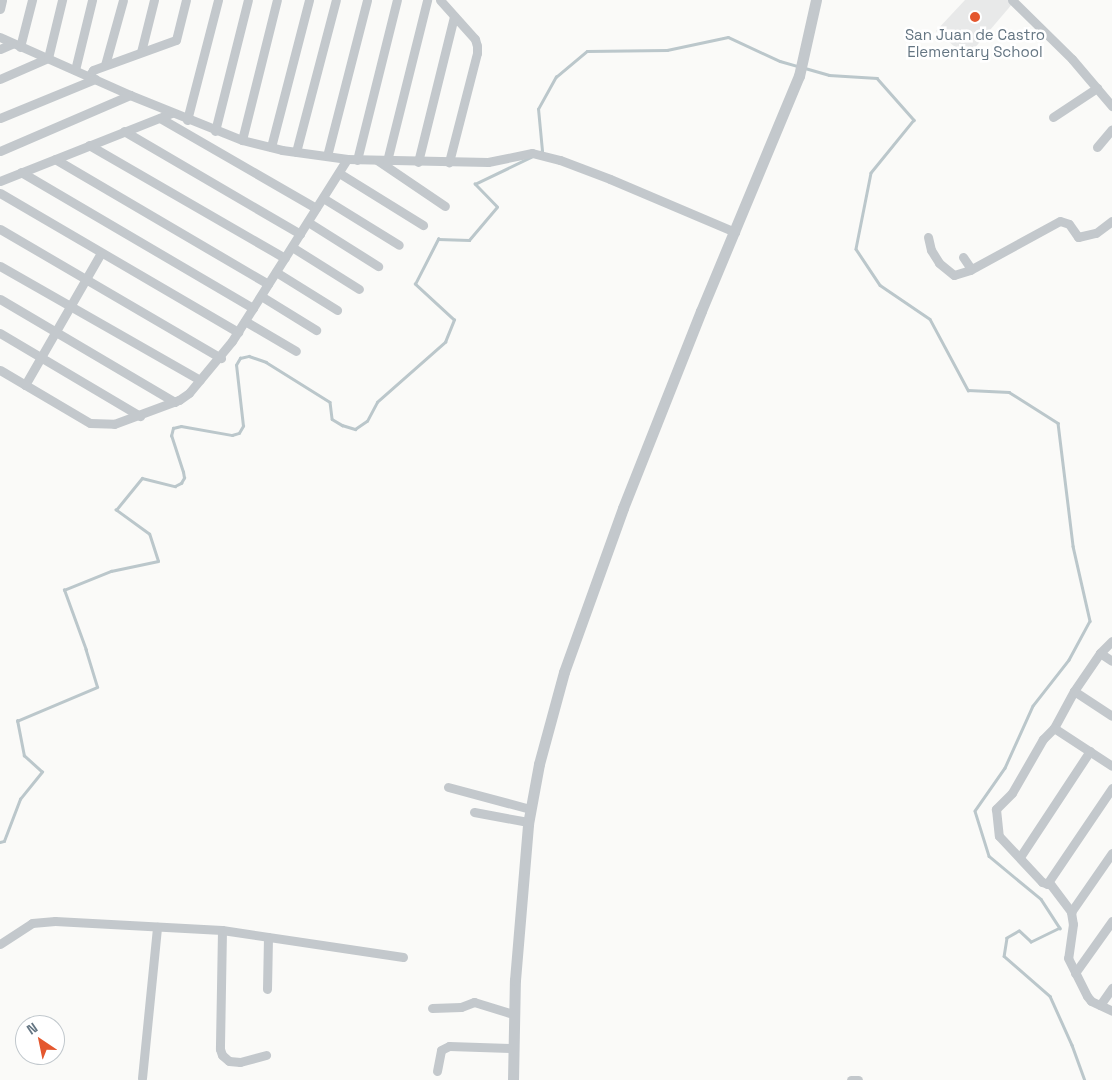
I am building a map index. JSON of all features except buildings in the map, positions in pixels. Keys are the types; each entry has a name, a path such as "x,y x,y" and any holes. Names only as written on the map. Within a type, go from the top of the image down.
{"street":[{"path":"0,9 2,0"},
{"path":"16,45 32,0"},
{"path":"48,58 62,0"},
{"path":"75,70 92,0"},
{"path":"105,66 123,0"},
{"path":"141,52 154,0"},
{"path":"92,77 93,70 176,40 186,0"},
{"path":"187,120 218,0"},
{"path":"215,131 248,0"},
{"path":"242,140 277,0"},
{"path":"271,147 309,0"},
{"path":"296,152 336,0"},
{"path":"327,156 367,0"},
{"path":"0,370 90,423 114,424 175,402 189,393 220,358 339,173 352,160 397,0"},
{"path":"388,161 427,0"},
{"path":"440,0 475,39 477,53 449,162"},
{"path":"512,1080 514,1014 528,822 539,764 564,672 623,508 798,76 816,0"},
{"path":"1012,0 1072,58 1112,106"},
{"path":"418,162 454,16"},
{"path":"0,37 187,120 242,140 296,152 352,160 488,162 532,153 560,160 735,232"},
{"path":"0,49 16,45"},
{"path":"0,78 48,58"},
{"path":"0,118 92,77"},
{"path":"1053,117 1097,88"},
{"path":"0,151 130,95"},
{"path":"0,181 172,113"},
{"path":"160,118 316,208"},
{"path":"1097,147 1112,129"},
{"path":"124,131 300,234"},
{"path":"89,145 285,258"},
{"path":"55,159 268,284"},
{"path":"377,160 389,170 445,206"},
{"path":"21,172 253,308"},
{"path":"339,173 423,225"},
{"path":"0,193 238,332"},
{"path":"323,198 400,245"},
{"path":"928,237 931,250 949,272 954,275 972,269 1060,221 1069,224 1078,237 1096,233 1112,221"},
{"path":"308,222 378,266"},
{"path":"0,229 220,358"},
{"path":"292,247 359,289"},
{"path":"25,385 101,253"},
{"path":"963,257 972,269"},
{"path":"0,266 200,380"},
{"path":"276,272 337,310"},
{"path":"261,296 316,330"},
{"path":"0,299 175,402"},
{"path":"245,320 296,351"},
{"path":"0,333 140,416"},
{"path":"1112,642 1100,653 1074,691 1054,728 1043,739 1012,793 996,809 1000,836 1042,882 1051,885 1071,912 1074,924 1068,958 1087,996 1112,1011"},
{"path":"1100,653 1112,661"},
{"path":"1074,691 1112,716"},
{"path":"1054,728 1112,766"},
{"path":"1020,857 1090,752"},
{"path":"448,787 530,809"},
{"path":"1047,884 1112,788"},
{"path":"474,812 528,822"},
{"path":"1071,912 1112,853"},
{"path":"0,944 32,923 55,921 222,930 403,957"},
{"path":"1075,973 1112,921"},
{"path":"142,1078 157,927"},
{"path":"222,930 220,1049 222,1056 229,1060 240,1062 266,1055"},
{"path":"267,989 268,937"},
{"path":"1100,1005 1112,988"},
{"path":"432,1008 462,1007 474,1002 514,1014"},
{"path":"437,1071 441,1050 448,1046 513,1048"},
{"path":"851,1080 858,1080"}],"shaded area":[{"name":"San Juan de Castro Elementary School","path":"965,0 1009,0 1013,3 967,57 936,31"}],"waterway":[{"path":"540,152 542,151 538,109 556,77 587,51 667,50 728,37 780,61 798,66"},
{"path":"805,68 829,75 877,78 914,120 871,173 856,249 880,285 930,319 968,390 1009,392 1058,423 1073,546 1090,621 1069,660 1033,706 1005,768 975,811 989,856 1041,899 1060,928 1031,942 1019,931 1007,938 1004,956 1050,996 1085,1080"},
{"path":"0,842 4,841 20,799 42,772 24,756 17,721 97,687 86,650 64,590 111,571 158,561 149,534 116,510 142,478 175,486 181,483 184,478 171,436 173,428 181,426 232,435 239,433 243,426 236,365 240,358 249,356 266,362 330,402 332,419 342,425 355,429 367,421 377,402 445,342 454,320 415,284 438,239 469,240 497,207 475,184 533,156"}],"place":[{"name":"San Juan de Castro Elementary School","path":"975,17"}]}
